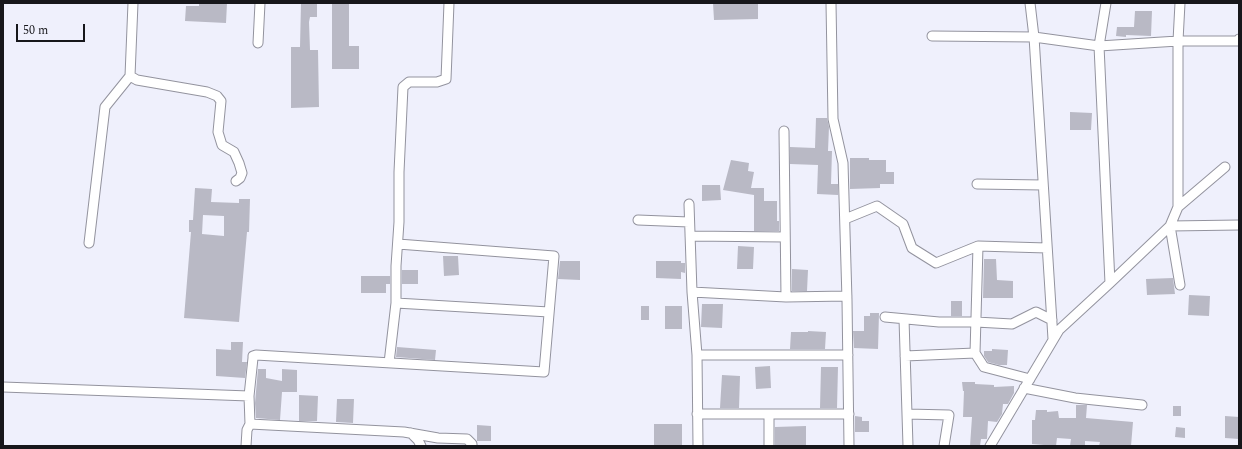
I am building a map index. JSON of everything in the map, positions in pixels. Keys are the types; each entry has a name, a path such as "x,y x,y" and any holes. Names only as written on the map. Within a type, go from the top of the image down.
{"street":[{"path":"89,243 105,107 130,76 133,3"},
{"path":"258,43 260,3"},
{"path":"390,363 396,303 399,172 403,87 409,82 437,82 446,79 449,3"},
{"path":"831,3 833,119 843,163 850,446"},
{"path":"1030,3 1034,36 1053,339"},
{"path":"1106,3 1099,46 1110,283"},
{"path":"990,446 1059,330 1170,226 1178,207 1178,41 1180,3"},
{"path":"932,36 1034,36 1099,46 1178,41 1239,40"},
{"path":"130,76 137,80 207,92 218,96 221,101 218,132 222,145 234,152 242,173 240,178 236,181"},
{"path":"784,131 786,297"},
{"path":"1178,207 1225,167"},
{"path":"977,184 1043,185"},
{"path":"689,204 692,292 697,355 698,446"},
{"path":"845,219 877,206 903,224 912,248 936,263 978,246 1047,248"},
{"path":"638,220 689,222"},
{"path":"1170,226 1239,225"},
{"path":"1170,226 1180,285"},
{"path":"690,236 785,237"},
{"path":"246,446 247,430 250,424 249,396 253,356 256,355 544,372 554,256 398,244"},
{"path":"978,246 975,353 984,367 1030,379"},
{"path":"692,292 786,297 847,296"},
{"path":"396,303 549,312"},
{"path":"885,317 939,322 1012,324 1036,312 1052,320"},
{"path":"904,319 908,446"},
{"path":"905,356 975,353"},
{"path":"697,355 848,355"},
{"path":"3,387 249,396"},
{"path":"1024,388 1075,398 1142,406"},
{"path":"697,414 849,414"},
{"path":"769,414 769,446"},
{"path":"907,414 949,415 944,446"},
{"path":"250,424 411,433 438,438 467,439 472,446"},
{"path":"411,433 422,446"}],"building":[{"path":"199,3 227,3 226,23 185,21 186,6 199,6"},
{"path":"301,3 317,3 317,17 310,17 309,22 310,50 318,50 319,107 291,108 291,47 300,47"},
{"path":"332,3 349,3 349,46 359,46 359,69 332,69"},
{"path":"713,3 758,3 758,19 714,20"},
{"path":"1135,11 1152,11 1151,36 1116,36 1117,27 1134,27"},
{"path":"1070,112 1092,113 1091,130 1070,130"},
{"path":"816,118 827,118 829,127 828,151 832,151 831,184 838,184 838,195 817,194 818,165 790,164 790,147 815,148"},
{"path":"850,158 886,160 886,172 894,172 894,184 880,184 880,188 850,189"},
{"path":"731,160 749,163 748,171 754,172 751,188 764,188 764,201 777,201 777,221 779,221 779,231 754,231 754,195 723,190"},
{"path":"702,185 720,185 721,200 702,201"},
{"path":"195,188 212,189 211,202 239,203 239,199 250,199 249,232 247,232 239,322 184,318 191,232 189,232 189,220 193,220","holes":["203,215 224,216 224,236 202,234"]},
{"path":"738,246 754,247 753,269 737,269"},
{"path":"443,256 458,256 459,275 444,276"},
{"path":"984,259 996,259 997,280 1013,281 1013,298 983,298"},
{"path":"560,261 580,261 580,280 558,279"},
{"path":"656,261 681,261 681,263 685,263 685,273 681,272 681,279 656,278"},
{"path":"792,269 808,270 807,291 792,291"},
{"path":"402,270 418,270 418,284 402,284"},
{"path":"361,276 390,276 390,284 386,284 386,293 361,293"},
{"path":"1173,278 1175,294 1147,295 1146,279"},
{"path":"1189,295 1210,296 1209,316 1188,315"},
{"path":"951,301 962,301 962,316 951,316"},
{"path":"702,304 723,304 722,328 701,327"},
{"path":"641,306 649,306 649,320 641,320"},
{"path":"665,306 682,306 682,329 665,329"},
{"path":"870,313 879,313 878,349 854,348 853,331 864,331 864,316 870,316"},
{"path":"791,332 826,332 825,349 790,349"},
{"path":"231,342 243,342 242,362 247,362 245,378 216,376 216,349 231,350"},
{"path":"397,347 436,350 435,360 396,357"},
{"path":"992,349 1008,350 1007,365 999,365 988,362 984,356 984,351 992,351"},
{"path":"770,366 771,388 756,389 755,367"},
{"path":"821,367 838,367 837,408 820,408"},
{"path":"258,369 266,369 266,378 282,381 282,369 297,370 297,392 282,392 280,420 256,418 255,403"},
{"path":"722,375 740,376 739,408 720,408"},
{"path":"962,382 975,382 975,384 994,385 994,387 1014,386 1014,393 1008,404 1003,404 1002,414 997,422 988,421 987,439 981,439 980,446 970,446 972,417 963,417 964,391"},
{"path":"299,395 318,396 317,421 299,421"},
{"path":"337,399 354,399 353,423 336,422"},
{"path":"1076,405 1087,405 1086,418 1133,422 1131,446 1099,446 1100,442 1085,441 1085,446 1070,446 1071,439 1057,438 1056,446 1032,444 1032,420 1035,420 1036,410 1047,410 1047,412 1058,411 1059,418 1076,418"},
{"path":"1173,406 1181,406 1181,416 1173,416"},
{"path":"855,416 862,417 862,421 869,421 869,432 855,432"},
{"path":"1225,416 1239,417 1239,439 1225,438"},
{"path":"654,424 682,424 682,446 654,446"},
{"path":"477,425 491,426 491,441 477,441"},
{"path":"806,426 806,446 775,446 775,427"},
{"path":"1176,427 1185,428 1185,438 1175,437"}]}
